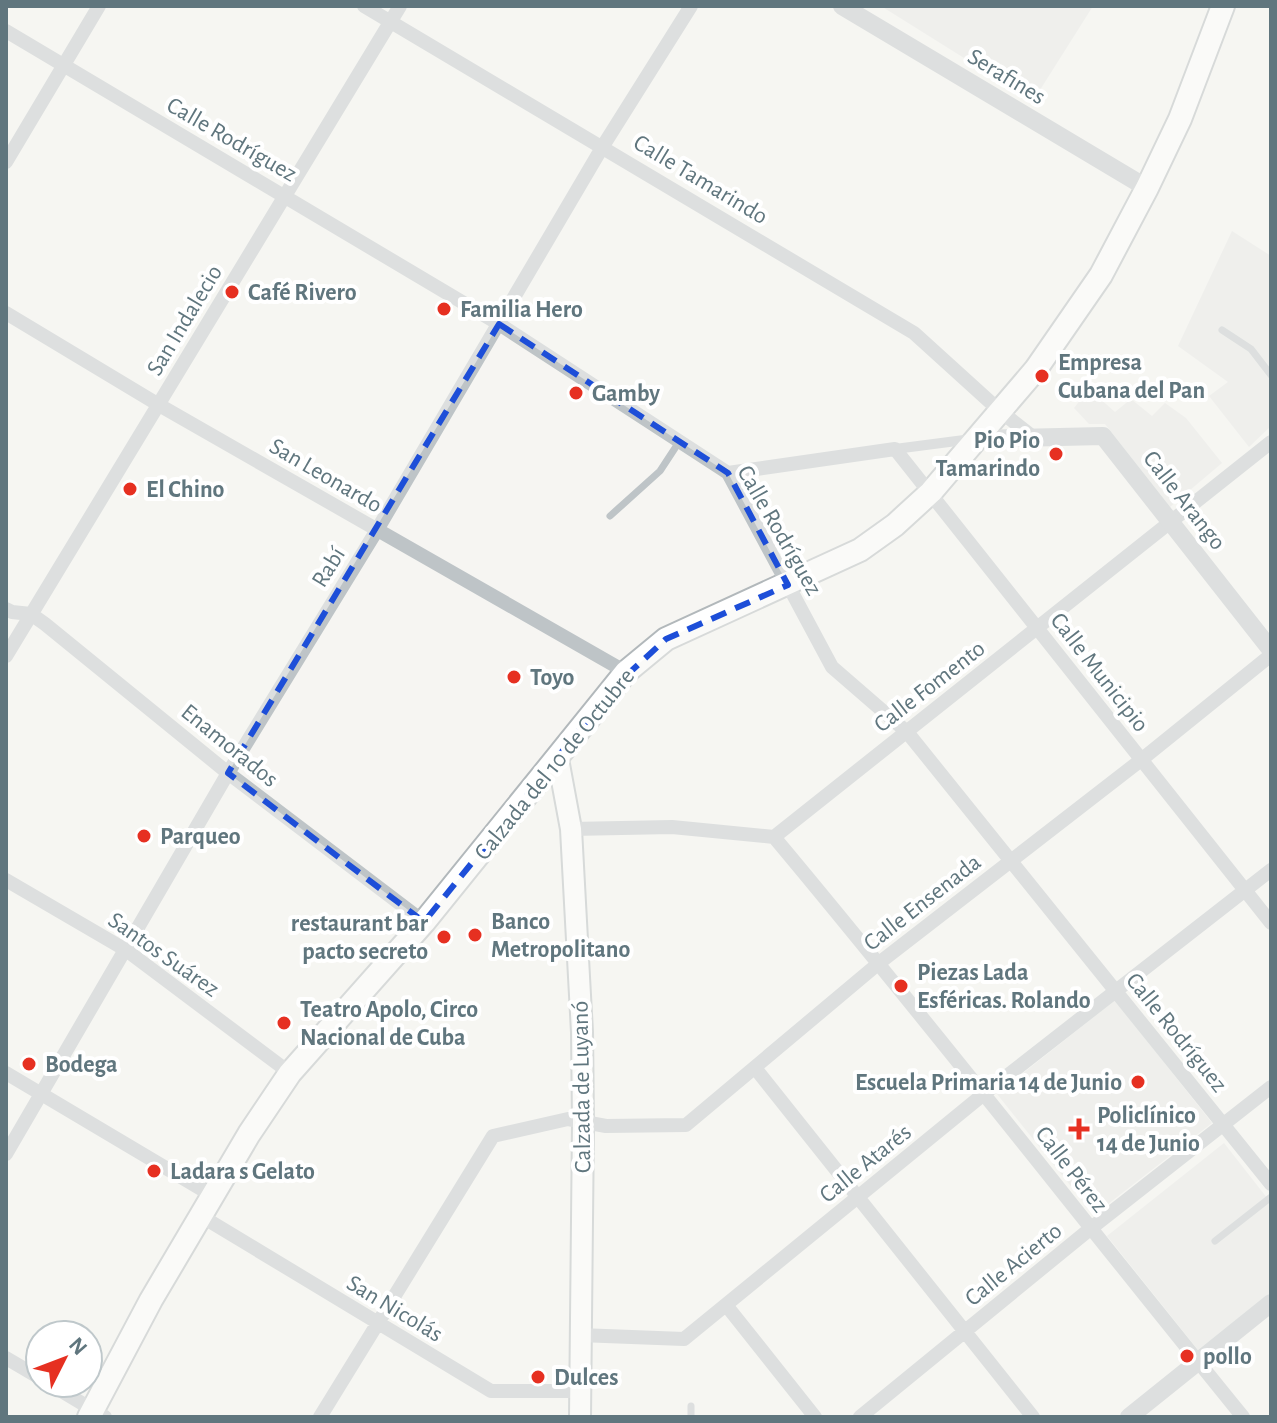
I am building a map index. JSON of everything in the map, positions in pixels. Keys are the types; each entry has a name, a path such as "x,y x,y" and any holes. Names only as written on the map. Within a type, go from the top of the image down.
{"main road":[{"name":"Calzada del 10 de Octubre","path":"96,1414 151,1300 249,1134 290,1073 424,922 626,672 666,639 860,550 895,525 931,492 1000,411 1071,322 1101,275 1180,119 1223,6"},
{"name":"Calzada de Luyanó","path":"558,759 571,829 582,1032 580,1417"}],"street":[{"path":"6,162 99,6"},
{"name":"Calle Tamarindo","path":"364,6 914,333 1000,411"},
{"name":"San Indalecio","path":"6,656 400,6"},
{"name":"Rabí","path":"6,1154 228,773 377,530 603,146 691,6"},
{"name":"Serafines","path":"842,6 1147,188"},
{"name":"Calle Rodríguez","path":"6,31 499,324 728,473 833,669 907,732 1271,1184"},
{"name":"San Leonardo","path":"6,313 159,405 626,672"},
{"path":"1000,411 1033,437"},
{"name":"Calle Arango","path":"974,439 1103,436 1271,652"},
{"path":"728,473 974,439"},
{"name":"Calle Fomento","path":"774,837 1271,442"},
{"name":"Calle Municipio","path":"895,449 1271,923"},
{"name":"Enamorados","path":"6,609 31,614 228,773 424,922"},
{"name":"Calle Ensenada","path":"320,1417 493,1136 568,1119 606,1126 682,1126 879,963 1141,760 1271,652"},
{"path":"571,829 672,827 774,837"},
{"name":"Calle Pérez","path":"774,837 985,1093 1090,1229 1243,1417"},
{"name":"Calle Atarés","path":"579,1335 684,1339 985,1093 1271,870"},
{"name":"Santos Suárez","path":"6,880 126,950 290,1073"},
{"path":"755,1068 1033,1417"},
{"path":"6,1073 213,1196"},
{"name":"Calle Acierto","path":"860,1417 1090,1229 1271,1087"},
{"name":"San Nicolás","path":"201,1216 491,1391 579,1391"},
{"path":"1129,1417 1271,1303"},
{"path":"726,1305 815,1417"},
{"path":"6,1358 24,1369"},
{"path":"73,1399 96,1414"}],"lane":[{"path":"1222,330 1251,349 1271,375"},
{"path":"610,516 660,471 679,442"},
{"path":"1215,1241 1271,1197"},
{"path":"691,1406 691,1417"}],"highlighted area":[{"path":"499,324 728,473 788,585 666,639 616,685 424,922 228,773"}],"shaded area":[{"path":"881,6 1093,6 1033,101"},
{"path":"1232,231 1271,256 1271,426 1249,447 1209,396 1228,382 1178,346"},
{"path":"1089,389 1115,412 1131,399 1152,416 1165,403 1186,418 1222,463 1170,507 1105,424 1089,424 1074,408"},
{"path":"1115,1000 1212,1123 1094,1215 997,1094"},
{"path":"1224,1143 1271,1203 1271,1292 1198,1350 1107,1236"}],"place":[{"name":"Café Rivero","path":"232,292"},
{"name":"Familia Hero","path":"444,309"},
{"name":"Empresa Cubana del Pan","path":"1042,376"},
{"name":"Gamby","path":"576,393"},
{"name":"Pio Pio Tamarindo","path":"1056,454"},
{"name":"El Chino","path":"130,489"},
{"name":"Toyo","path":"514,677"},
{"name":"Parqueo","path":"144,836"},
{"name":"Banco Metropolitano","path":"475,935"},
{"name":"restaurant bar pacto secreto","path":"444,937"},
{"name":"Piezas Lada Esféricas. Rolando","path":"901,986"},
{"name":"Teatro Apolo, Circo Nacional de Cuba","path":"284,1023"},
{"name":"Bodega","path":"29,1064"},
{"name":"Escuela Primaria 14 de Junio","path":"1138,1082"},
{"name":"Policlínico 14 de Junio","path":"1079,1129"},
{"name":"Ladara s Gelato","path":"154,1171"},
{"name":"pollo","path":"1187,1356"},
{"name":"Dulces","path":"538,1377"}]}
